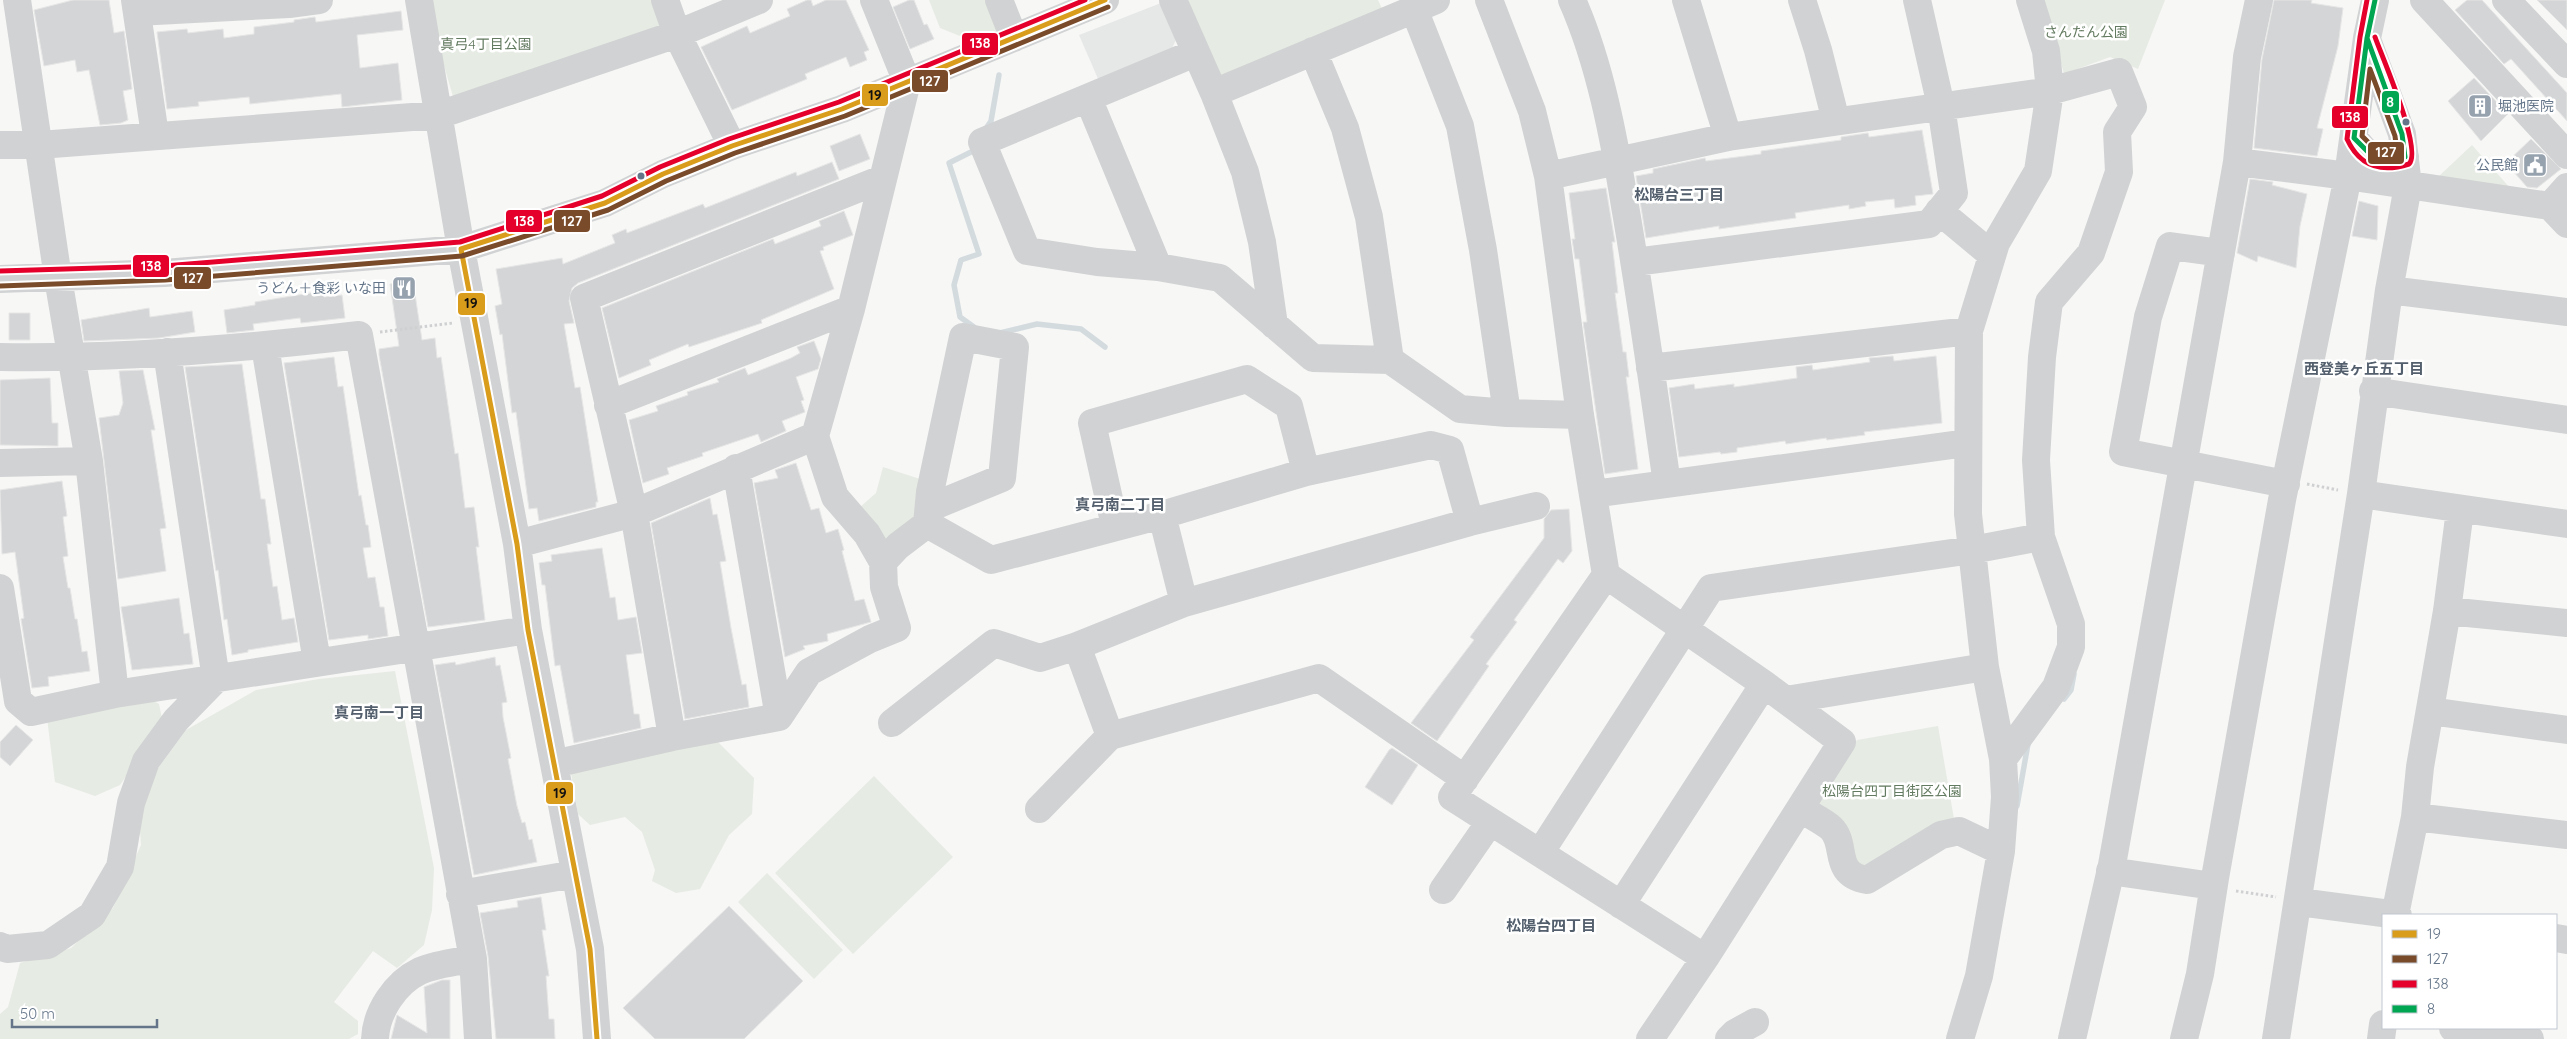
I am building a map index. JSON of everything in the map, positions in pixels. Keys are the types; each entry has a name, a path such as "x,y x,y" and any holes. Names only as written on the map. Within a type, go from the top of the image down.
{"street":[{"path":"17,0 58,278 73,358 88,461 115,694"},
{"path":"155,135 136,6 289,4 319,0"},
{"path":"418,0 474,321 517,544 528,630 590,949 597,1039"},
{"path":"665,0 677,34 732,146"},
{"path":"0,145 39,144 439,115 677,34 758,0"},
{"path":"554,764 672,737 779,717 809,672 870,638 897,628 884,588 882,562 867,534 836,497 815,436 851,309 907,82 874,0"},
{"path":"999,0 1014,38"},
{"path":"0,279 164,273 461,249 605,203 663,174 732,146 842,109 1105,0"},
{"path":"1173,0 1214,93 1245,172 1262,242 1274,324"},
{"path":"1489,0 1532,111 1548,176 1580,415 1606,575 1452,797 1705,958"},
{"path":"1572,0 1602,88 1617,159 1635,262 1667,484"},
{"path":"1686,0 1728,137"},
{"path":"1802,0 1818,50 1836,121"},
{"path":"1635,262 1929,224 1954,193 1941,106 1917,0"},
{"path":"1960,1039 1979,976 2001,851 2005,797 2003,759 1985,667 1968,514 1969,332 1996,242 2038,171 2050,91 2046,51 2030,0"},
{"path":"2072,1039 2110,871 2184,464 2237,162 2247,57 2259,0"},
{"path":"2184,1039 2200,974 2286,484 2348,176 2367,38 2375,0"},
{"path":"2424,0 2567,155"},
{"path":"2506,0 2567,64"},
{"path":"1214,93 1425,5 1460,126 1483,250 1507,413"},
{"path":"2276,1039 2299,902 2324,724 2361,494 2373,391 2408,186 2402,134 2367,38"},
{"path":"1313,51 1345,128 1369,217 1390,360"},
{"path":"1195,53 982,142 1027,251 1098,262 1158,267 1220,278 1314,358 1390,360 1460,409 1507,413 1580,415"},
{"path":"1548,176 1617,159 1728,137 2050,91 2119,72 2133,107 2117,132 2119,172 2091,253 2049,302 2042,357 2036,460 2041,537 2071,624 2071,647 2056,686 2003,759"},
{"path":"1088,98 1158,267"},
{"path":"2354,138 2375,161 2387,164 2405,157"},
{"path":"2237,162 2561,206"},
{"path":"672,737 634,513 584,298 882,179"},
{"path":"1939,212 1992,255"},
{"path":"2221,253 2170,246 2148,317 2123,452 2286,484"},
{"path":"2389,290 2567,312"},
{"path":"608,405 851,309"},
{"path":"1650,368 1969,332"},
{"path":"0,356 73,358 265,346 359,335 473,959 478,1039"},
{"path":"882,562 928,516 1002,478 1015,347 963,338 930,492 928,516"},
{"path":"265,346 317,662"},
{"path":"167,352 216,679"},
{"path":"1115,526 1092,423 1101,420 1247,379 1289,406 1306,472"},
{"path":"2373,391 2567,420"},
{"path":"517,544 634,513 815,436"},
{"path":"1593,494 1967,443"},
{"path":"928,516 991,560 1162,515 1306,472 1431,445 1450,450 1470,522"},
{"path":"0,463 88,461"},
{"path":"736,468 779,717"},
{"path":"2361,494 2460,510 2567,524"},
{"path":"892,723 994,643 1040,658 1077,646 1184,603 1470,522 1536,506"},
{"path":"2396,914 2415,817 2420,767 2447,611 2460,510"},
{"path":"1162,515 1184,603"},
{"path":"1540,853 1711,588 1972,550 2041,537"},
{"path":"1606,575 1684,631 1764,684 1842,742 1705,958 1650,1039"},
{"path":"0,589 18,701 32,712 115,694 528,630"},
{"path":"2447,611 2567,623"},
{"path":"1077,646 1110,736"},
{"path":"1786,700 1985,667"},
{"path":"1039,809 1110,736 1319,678 1465,779"},
{"path":"0,946 7,949 48,945 92,916 120,867 131,803 146,762 176,720 216,679"},
{"path":"1621,906 1764,684"},
{"path":"2430,711 2567,730"},
{"path":"1801,809 1833,829 1846,868 1854,878 1867,880 1941,835 1959,831 2001,851"},
{"path":"2415,817 2567,835"},
{"path":"1443,890 1490,822"},
{"path":"2110,871 2214,886"},
{"path":"460,894 575,874"},
{"path":"2299,902 2389,914"},
{"path":"375,1039 380,1012 398,988 420,971 473,959"},
{"path":"1729,1039 1734,1033 1755,1022"},
{"path":"2460,1029 2530,1039"}],"path":[{"path":"359,335 474,321"}],"shaded area":[{"path":"1161,3 1177,38 1172,48 1099,81 1079,35"}],"green space":[{"name":"真弓4丁目公園","path":"425,0 655,0 661,20 658,31 454,100"},
{"path":"929,0 990,0 997,33 975,42 940,28"},
{"path":"1188,0 1378,0 1384,13 1226,77 1210,69"},
{"name":"さんだん公園","path":"2043,0 2165,0 2138,69 2110,57 2064,74"},
{"path":"2472,145 2510,188 2438,177"},
{"path":"883,467 923,480 924,517 882,546 859,508 876,493"},
{"path":"395,671 434,868 432,910 424,945 397,968 373,951 334,1002 358,1021 358,1034 349,1039 0,1039 0,1014 8,1007 20,963 71,948 113,908 141,845 139,816 154,774 186,730 256,690 319,679"},
{"path":"148,698 159,704 163,723 120,785 95,796 55,782 47,718"},
{"name":"松陽台四丁目街区公園","path":"1938,726 1954,819 1864,874 1818,805 1857,740"},
{"path":"714,738 754,778 752,814 729,835 700,889 676,893 652,881 655,870 642,832 625,817 590,825 578,814 570,767"},
{"path":"874,776 953,857 853,954 775,873"},
{"path":"767,873 843,950 814,979 738,902"}],"building":[{"path":"73,0 109,0 114,33 124,31 132,89 123,91 128,120 121,123 100,125 89,70 77,72 75,60 44,66 34,10"},
{"path":"811,0 813,6 826,0 846,0 869,50 864,52 867,60 850,67 846,57 805,74 807,79 732,110 701,47 747,26 750,33 790,16 787,9"},
{"path":"909,0 914,0 924,25 927,24 934,39 910,49 893,7"},
{"path":"2274,0 2312,0 2311,3 2343,8 2338,46 2317,128 2323,129 2317,156 2254,148 2262,59"},
{"path":"2467,0 2482,0 2567,93 2567,121 2511,59 2504,64 2455,10"},
{"path":"2537,0 2567,0 2567,30"},
{"path":"401,11 403,30 357,35 360,68 398,63 402,100 342,107 341,94 250,104 249,97 198,102 199,106 167,109 157,32 187,29 188,33 223,29 224,38 254,34 254,27 294,22 294,20 315,17 316,22"},
{"name":"堀池医院","path":"2474,78 2508,114 2481,141 2448,101"},
{"path":"1922,130 1933,194 1915,196 1916,205 1895,208 1894,199 1865,202 1866,206 1849,209 1849,205 1795,213 1796,218 1719,229 1719,226 1646,238 1636,176 1653,173 1653,169 1705,158 1706,161 1761,154 1761,151 1841,140 1841,137 1868,133 1869,137"},
{"path":"860,134 870,159 839,171 830,146"},
{"name":"公民館","path":"2531,139 2561,169 2537,188 2527,187 2506,163"},
{"path":"832,162 839,179 578,283 572,288 569,301 574,323 564,324 575,388 580,387 598,502 596,502 596,507 539,521 537,508 529,509 516,412 512,413 502,334 500,335 495,306 502,304 496,269 562,258 563,264 615,243 612,235 626,229 627,233 703,204 705,208 796,172 797,176"},
{"path":"2250,179 2273,182 2272,185 2307,194 2300,226 2296,268 2258,256 2257,262 2237,253"},
{"path":"1606,188 1615,242 1612,242 1618,293 1615,293 1623,352 1626,352 1629,377 1626,377 1638,469 1605,474 1583,322 1587,322 1579,259 1575,259 1572,239 1575,239 1569,193"},
{"path":"2359,201 2378,206 2377,240 2352,236"},
{"path":"844,211 853,235 823,247 824,250 820,251 834,289 761,320 762,323 689,347 688,344 649,360 651,365 619,378 602,308 773,239 775,244 821,226 819,221"},
{"path":"413,281 422,340 435,338 437,358 441,357 455,454 458,453 465,508 474,507 479,547 476,547 485,620 428,627 379,355 379,349 399,346 390,284"},
{"path":"323,291 324,297 342,295 345,318 301,323 300,318 253,324 254,330 227,333 224,310 255,305 255,302"},
{"path":"149,308 150,317 192,311 195,332 159,338 84,341 81,320"},
{"path":"9,313 30,313 30,340 9,340"},
{"path":"814,341 821,359 818,369 796,377 804,400 801,401 805,412 782,421 786,431 761,442 758,434 702,453 703,456 667,468 669,474 643,483 629,420 658,411 656,406 688,395 687,392 719,382 717,379 745,368 748,375 791,358 800,353 797,347"},
{"path":"1893,356 1894,361 1936,356 1942,423 1864,432 1865,435 1827,440 1826,438 1786,444 1785,441 1737,448 1737,452 1679,457 1669,388 1694,384 1695,389 1734,384 1734,387 1797,378 1796,367 1812,365 1813,370 1870,362 1869,358"},
{"path":"334,357 338,387 343,386 359,496 361,495 366,525 368,525 371,547 363,548 368,578 375,577 380,607 384,607 388,636 368,639 368,635 329,640 284,363"},
{"path":"242,364 261,499 265,499 271,544 267,544 273,587 277,586 282,620 294,618 298,642 248,650 248,652 232,655 227,619 224,620 218,570 216,571 185,367"},
{"path":"143,370 155,430 151,430 166,528 160,529 166,571 118,579 99,418 119,415 123,403 119,371"},
{"path":"50,378 52,423 58,423 58,446 0,445 0,380"},
{"path":"796,463 811,510 819,508 826,533 838,529 855,601 864,599 871,622 827,634 828,641 803,646 805,649 785,657 754,483 778,478 775,470"},
{"path":"62,481 67,516 63,517 68,556 63,557 75,619 77,619 82,652 87,651 90,671 48,677 49,686 32,688 21,619 24,618 15,552 2,554 0,490"},
{"path":"710,498 713,515 717,514 726,561 720,562 742,685 746,684 749,707 685,719 651,523"},
{"path":"1569,509 1572,551 1563,563 1558,559 1514,620 1517,622 1486,664 1489,666 1437,741 1411,723 1474,640 1470,637 1544,538 1544,519 1551,510"},
{"path":"602,548 610,598 615,597 618,620 636,617 642,653 626,655 634,714 639,714 641,728 574,743 560,665 555,666 545,585 542,585 539,563 552,561 551,555"},
{"path":"179,598 184,634 189,633 193,664 132,670 121,607"},
{"path":"495,657 496,666 500,665 507,702 502,703 503,717 511,758 508,759 517,806 522,823 525,822 529,840 532,839 537,862 474,875 435,665 455,662 456,665"},
{"path":"16,725 33,740 10,766 0,757 0,742"},
{"path":"1392,748 1418,765 1392,805 1365,787"},
{"path":"541,897 546,930 542,930 549,976 546,976 549,1019 554,1019 555,1039 496,1039 488,956 480,913 518,907 517,901"},
{"path":"729,906 803,981 744,1039 655,1039 623,1008"},
{"path":"442,980 450,980 450,1039 391,1039 397,1015 427,1033 424,987"}],"waterway":[{"path":"985,130 991,121 999,75"},
{"path":"974,327 960,317 954,285 961,260 979,254 949,163 973,151 975,147"},
{"path":"1000,333 1037,324 1081,329 1105,347"},
{"path":"2064,699 2071,690 2074,674"},
{"path":"2017,806 2028,744"}],"transit line":[{"name":"138","path":"0,271 164,266 460,242 602,196 660,167 729,139 839,102 1085,0"},
{"name":"19","path":"597,1039 590,949 528,630 517,544 461,249 605,203 663,174 732,146 842,109 1105,0"},
{"name":"138","path":"2360,37 2367,0"},
{"name":"8","path":"2367,38 2375,0"},
{"name":"127","path":"0,286 165,280 462,256 608,210 666,181 735,153 845,116 1108,7"},
{"name":"138","path":"2360,37 2347,139 2358,156 2365,162 2381,167 2399,167 2409,164 2412,155 2411,141 2400,103 2375,37"},
{"name":"8","path":"2367,38 2402,134 2405,157 2387,161 2376,160 2354,138 2367,38"},
{"name":"127","path":"2370,69 2395,136 2397,152 2379,153 2362,136 2370,69"}],"place":[{"name":"堀池医院","path":"2480,106"},
{"name":"公民館","path":"2535,165"},
{"name":"うどん＋食彩 いな田","path":"404,288"}],"district":[{"name":"松陽台三丁目","path":"1679,195"},
{"name":"西登美ヶ丘五丁目","path":"2364,369"},
{"name":"真弓南二丁目","path":"1120,505"},
{"name":"真弓南一丁目","path":"379,713"},
{"name":"松陽台四丁目","path":"1551,926"}]}
